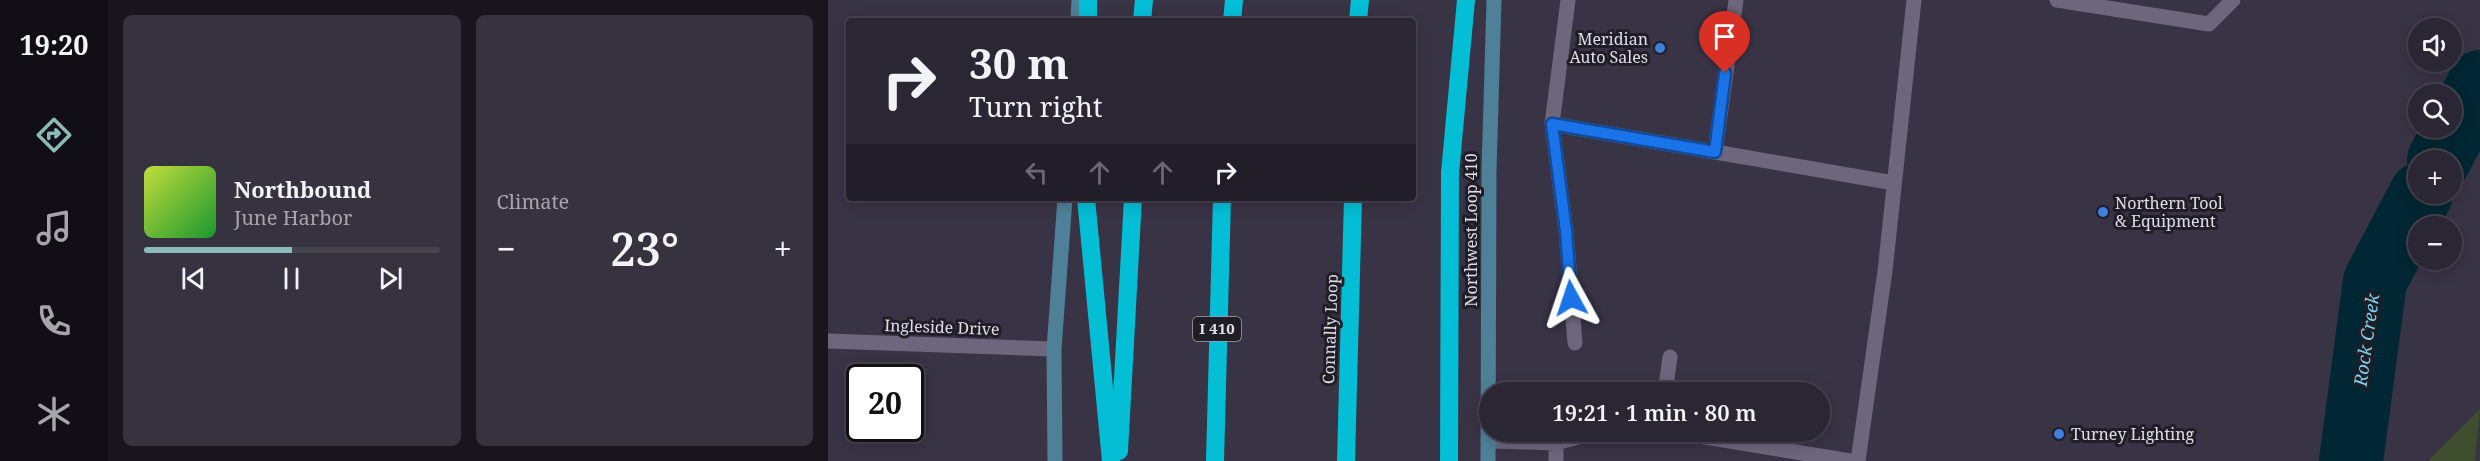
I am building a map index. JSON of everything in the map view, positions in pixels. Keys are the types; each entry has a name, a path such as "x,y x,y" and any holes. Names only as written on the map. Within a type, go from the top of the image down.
{"highway":[{"path":"1088,0 1088,18"},
{"path":"1142,18 1144,0"},
{"path":"1232,18 1234,0"},
{"path":"1358,18 1360,0"},
{"path":"1449,461 1450,174 1466,0"},
{"path":"1086,201 1111,461"},
{"path":"1118,461 1132,201"},
{"name":"I 410","path":"1215,461 1222,201"},
{"name":"Connally Loop","path":"1346,461 1353,201"}],"main road":[{"path":"1078,18 1079,0"},
{"name":"Northwest Loop 410","path":"1488,382 1489,159 1494,0"},
{"path":"1054,461 1054,349 1065,201"},
{"name":"Northwest Loop 410","path":"1488,442 1488,461"}],"street":[{"path":"1568,0 1552,124 1566,231 1575,343"},
{"path":"1715,152 1736,0"},
{"path":"1858,461 1885,270 1914,0"},
{"path":"2057,0 2209,24 2233,0"},
{"path":"1552,124 1894,183"},
{"name":"Ingleside Drive","path":"828,341 1054,349"},
{"path":"1667,382 1670,357"},
{"path":"1522,442 1560,442"},
{"path":"1735,442 1850,461"},
{"path":"1556,443 1556,461"}],"green space":[{"path":"2480,409 2475,461 2428,461"}],"waterway":[{"name":"Rock Creek","path":"2444,150 2480,82"},
{"name":"Rock Creek","path":"2351,461 2375,281 2416,204"}],"place":[{"name":"Meridian Auto Sales","path":"1660,48"},
{"name":"Northern Tool & Equipment","path":"2103,212"},
{"name":"Turney Lighting","path":"2059,434"}],"route":[{"path":"1571,298 1566,231 1552,124 1715,152 1725,73"}]}
